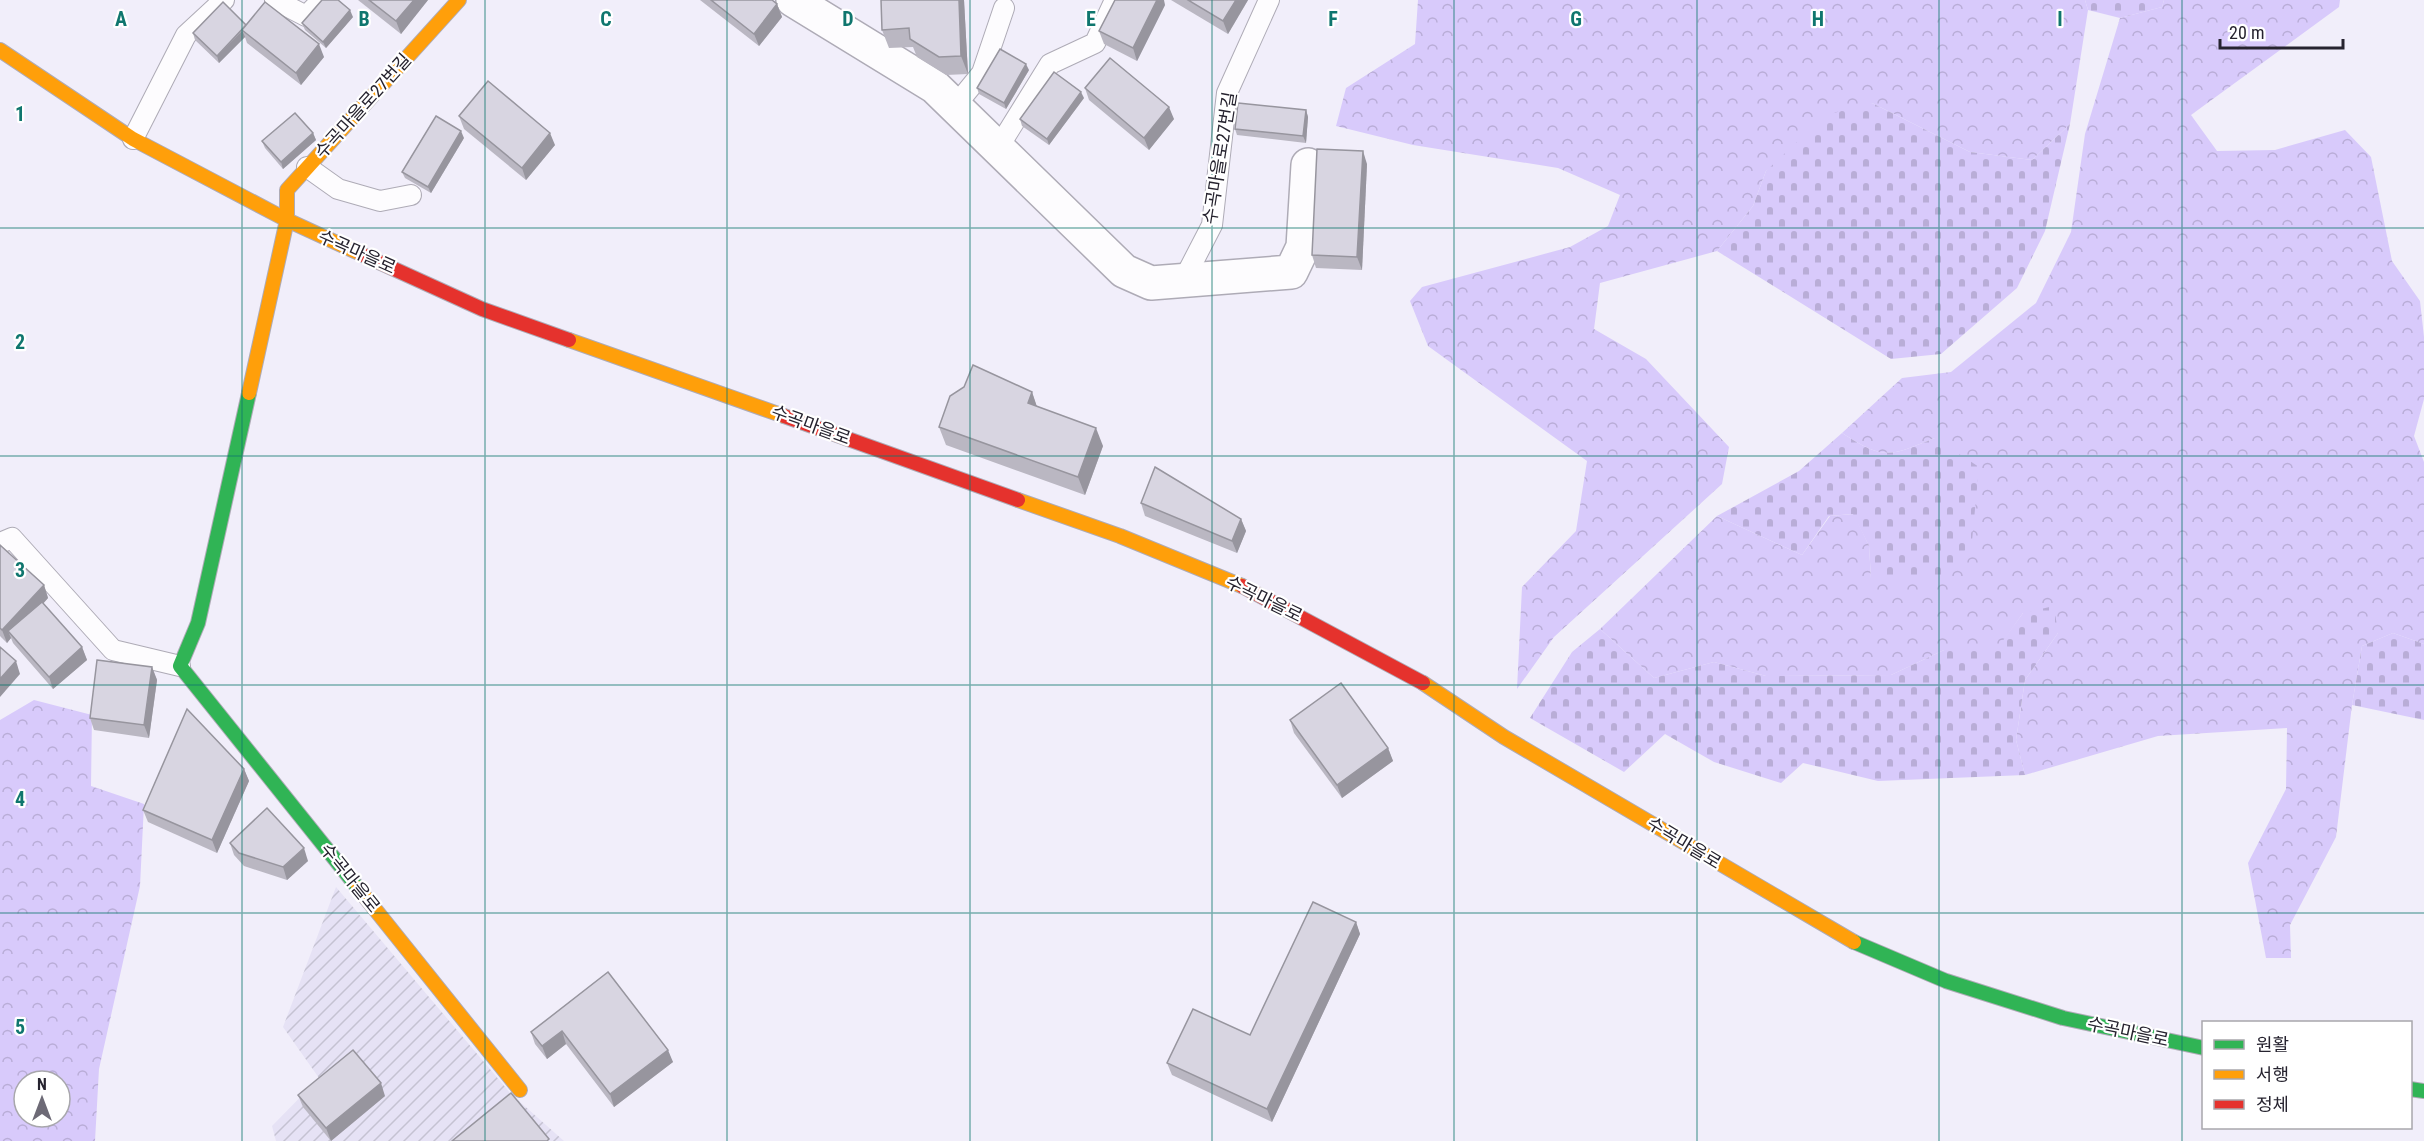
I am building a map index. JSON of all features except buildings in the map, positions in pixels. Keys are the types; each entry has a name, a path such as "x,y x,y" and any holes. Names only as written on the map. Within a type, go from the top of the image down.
{"street":[{"name":"수곡마을로27번길","path":"287,220 287,190 459,0"},
{"path":"793,0 935,87 1124,271 1151,284 1292,272 1303,247 1308,165"},
{"name":"수곡마을로","path":"0,50 133,139 287,220 482,309 1120,536 1241,586 1410,675 1504,737 1846,939 1946,981 2063,1018 2202,1048"},
{"path":"180,666 198,623 287,220"},
{"name":"수곡마을로","path":"180,666 520,1090"}],"lane":[{"path":"133,139 186,35 224,0"},
{"path":"275,0 306,16 322,0"},
{"path":"998,148 1050,64 1095,43 1115,0"},
{"name":"수곡마을로27번길","path":"1182,283 1212,225 1227,93 1269,0"},
{"path":"955,106 982,73 1004,8"},
{"path":"307,167 338,189 380,201 411,195"},
{"path":"0,543 12,538 113,650 180,666"}],"shaded area":[{"path":"336,887 511,1094 564,1141 276,1141 272,1126 319,1078 283,1027"}],"green space":[{"path":"1418,0 2085,0 2088,10 2070,124 2032,160 1970,152 1872,103 1766,171 1753,206 1717,251 1600,283 1594,329 1646,359 1729,447 1722,484 1554,637 1517,689 1522,587 1576,531 1587,461 1428,346 1410,301 1422,287 1570,247 1608,226 1620,195 1558,168 1413,145 1336,126 1346,88 1415,44"},
{"path":"2085,0 2164,0 2162,7 2120,18 2088,10"},
{"path":"2164,0 2340,0 2339,7 2191,115 2217,151 2275,150 2345,130 2371,157 2392,261 2420,301 2424,337 2424,399 2414,436 2424,462 2424,644 2393,633 2362,646 2352,705 2336,837 2290,925 2291,958 2266,958 2248,863 2286,789 2287,728 2158,736 2025,775 2016,740 2025,680 2058,633 2023,613 1997,650 1944,650 1891,675 1766,676 1714,662 1654,678 1600,629 1717,516 1802,555 1830,516 1854,514 1869,546 1871,578 1935,438 1908,449 1888,453 1868,448 1842,433 1902,378 1951,372 2036,303 2071,232 2085,134 2120,18 2162,7"},
{"path":"1872,103 1970,152 2032,160 2070,124 2045,231 2017,288 1941,354 1891,359 1717,251 1753,206 1766,171 1826,115"},
{"path":"1842,433 1868,448 1888,453 1908,449 1935,438 1979,467 1972,541 1944,578 1871,578 1869,546 1853,514 1829,516 1802,555 1717,516 1799,471"},
{"path":"2054,606 2058,633 2025,680 2016,740 2025,775 1878,781 1803,763 1781,783 1714,762 1665,734 1624,772 1530,718 1572,652 1600,629 1654,678 1714,662 1766,676 1891,675 1944,650 1996,650 2023,613"},
{"path":"2393,633 2424,644 2424,720 2352,705 2362,646"},
{"path":"34,700 92,715 91,786 144,804 140,886 99,1069 95,1141 0,1141 0,720"}],"traffic: fast":[{"path":"249,393 198,623 180,666 358,888"},
{"path":"1854,942 1946,981 2063,1018 2202,1048"},
{"path":"2412,1089 2424,1091"}],"traffic: slow":[{"path":"249,393 287,220 287,190 459,0"},
{"path":"0,50 133,139 287,220 361,254"},
{"path":"569,340 784,416"},
{"path":"1018,500 1120,536 1242,586"},
{"path":"1423,683 1504,737 1854,942"},
{"path":"358,888 520,1090"}],"traffic: jam":[{"path":"361,254 482,309 569,340"},
{"path":"784,416 1018,500"},
{"path":"1242,586 1423,683"}]}
